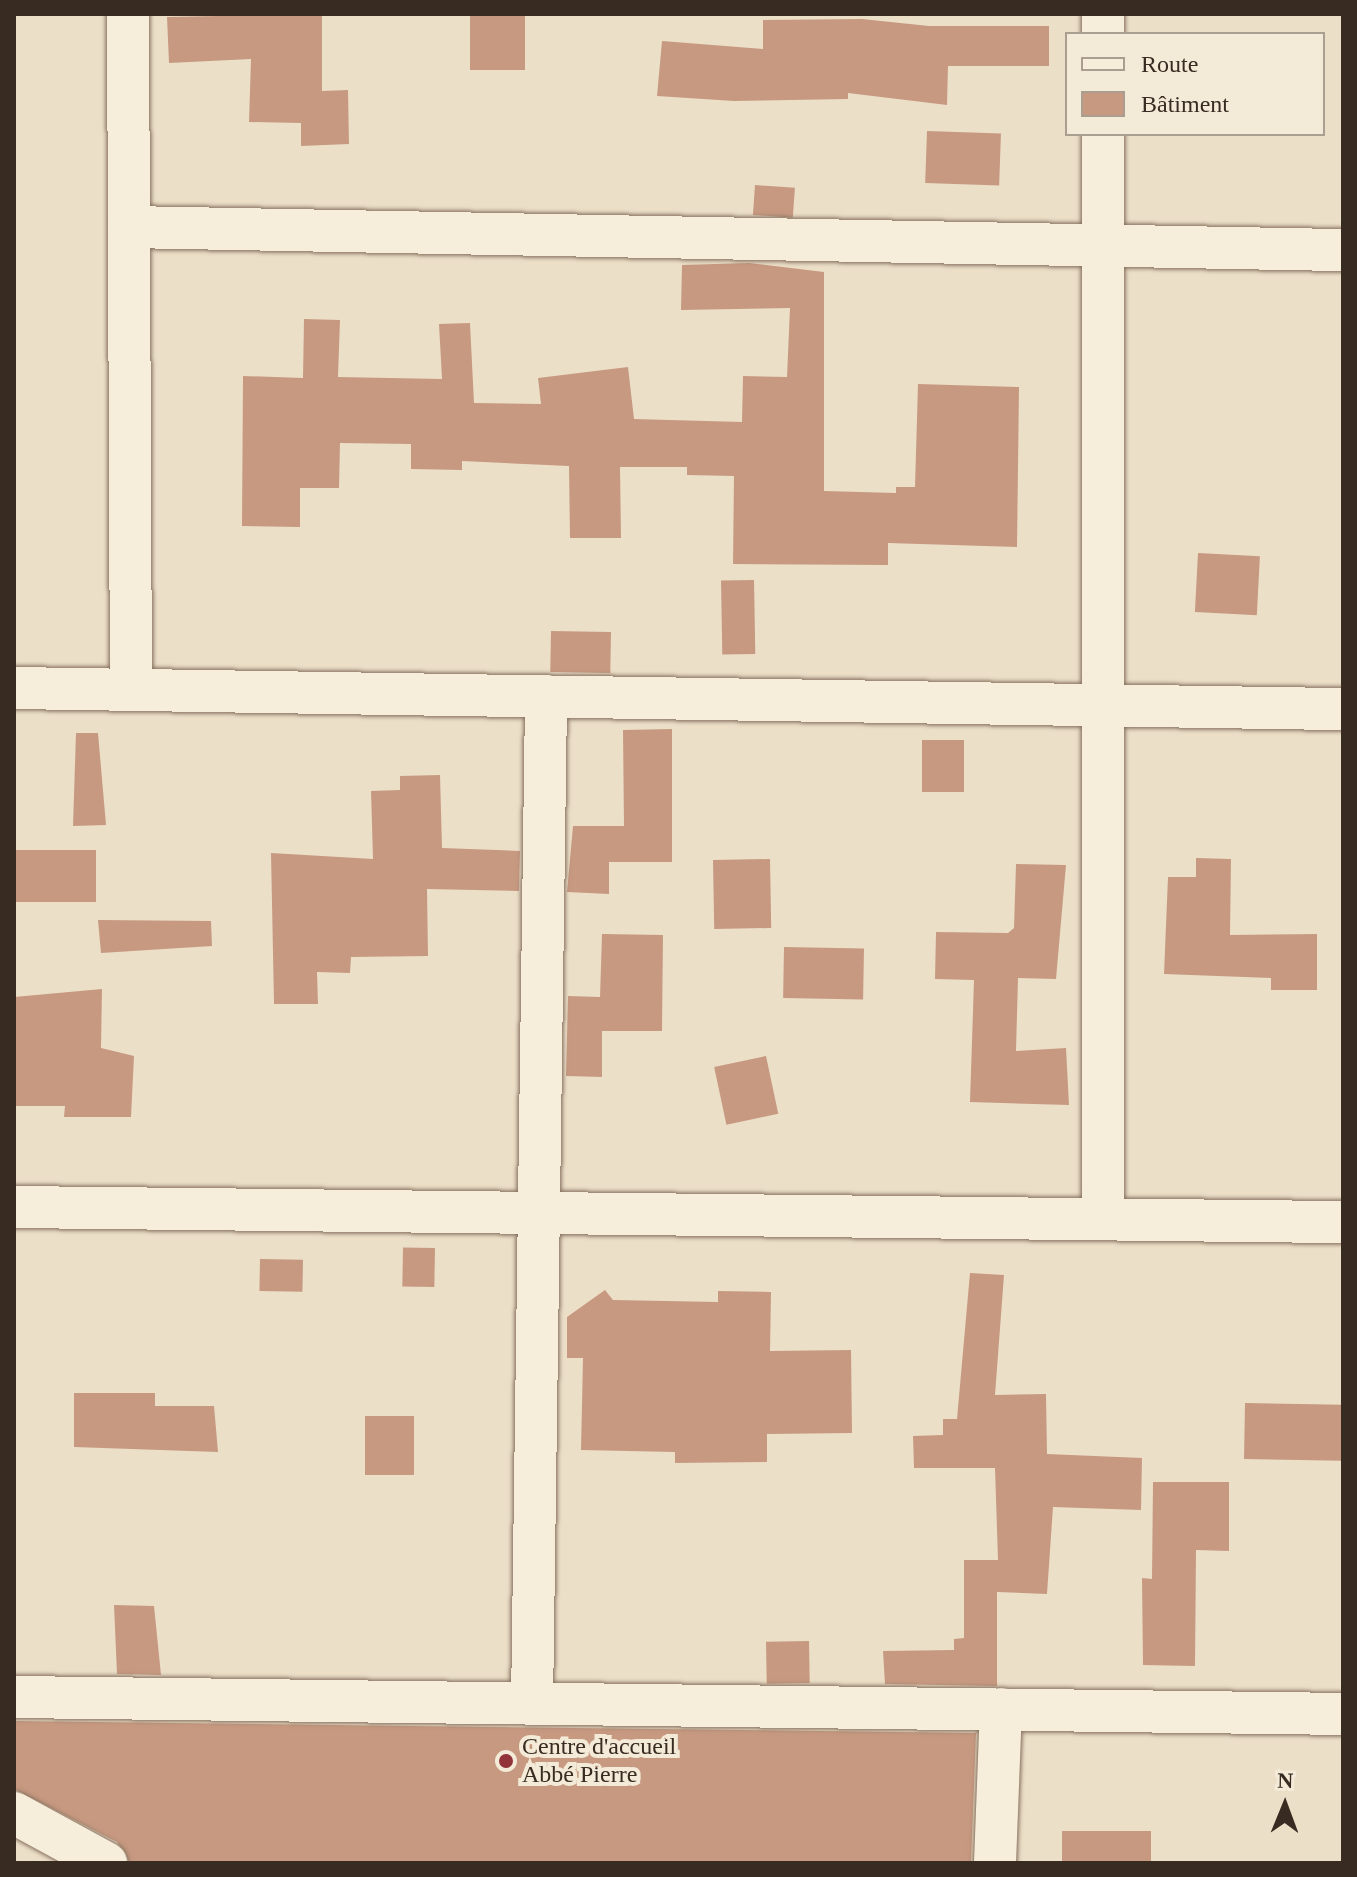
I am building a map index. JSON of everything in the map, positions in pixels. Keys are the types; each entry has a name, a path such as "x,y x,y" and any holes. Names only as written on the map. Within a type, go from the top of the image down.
{"street":[{"path":"128,14 131,690"},
{"path":"1103,136 1103,1219"},
{"path":"129,227 1343,250"},
{"path":"14,688 1343,709"},
{"path":"532,1704 546,696"},
{"path":"14,1207 1343,1222"},
{"path":"14,1697 1343,1714"},
{"path":"995,1863 1001,1709"},
{"path":"14,1813 106,1863"}],"building":[{"path":"322,14 322,91 348,90 349,144 301,146 301,123 249,122 251,59 169,63 167,17"},
{"path":"470,14 525,14 525,70 470,70"},
{"path":"862,19 929,26 1049,26 1049,66 948,66 947,105 848,93 848,99 734,101 657,96 662,41 763,49 763,20"},
{"path":"927,131 1001,134 999,186 925,183"},
{"path":"755,185 795,188 793,218 753,215"},
{"path":"749,263 824,272 824,491 896,493 896,487 915,487 918,384 1019,387 1017,547 888,543 888,565 733,564 734,476 687,475 687,467 620,467 621,538 570,538 569,466 462,461 462,470 411,469 411,444 340,443 339,488 300,488 300,527 242,526 243,376 303,378 304,319 340,320 338,377 442,379 439,324 470,323 474,403 541,404 538,378 628,367 634,419 742,422 743,376 787,377 790,308 681,310 682,265"},
{"path":"1198,553 1260,556 1257,615 1195,612"},
{"path":"754,580 755,654 722,655 721,581"},
{"path":"551,631 611,632 610,673 550,672"},
{"path":"672,729 672,862 609,862 609,894 567,892 573,826 624,826 623,730"},
{"path":"76,733 98,733 106,825 73,826"},
{"path":"922,740 964,740 964,792 922,792"},
{"path":"440,775 442,848 520,851 519,891 427,889 428,956 351,957 350,973 317,972 318,1004 274,1004 271,853 373,859 371,791 400,790 400,776"},
{"path":"14,850 96,850 96,902 14,902"},
{"path":"1196,858 1231,859 1230,935 1317,934 1317,990 1271,990 1271,978 1164,974 1168,877 1196,877"},
{"path":"770,859 771,928 714,929 713,860"},
{"path":"1016,864 1066,865 1056,979 1018,978 1016,1051 1066,1048 1069,1105 970,1102 974,980 935,979 936,932 1008,933 1014,928"},
{"path":"98,920 211,921 212,946 101,953"},
{"path":"602,934 663,935 662,1031 602,1031 602,1077 566,1076 568,996 600,997"},
{"path":"784,947 864,948 863,999 783,998"},
{"path":"102,989 101,1048 134,1056 131,1117 64,1117 65,1106 14,1106 14,997"},
{"path":"766,1056 778,1114 726,1125 714,1067"},
{"path":"403,1247 435,1248 434,1287 402,1286"},
{"path":"260,1259 303,1260 302,1292 259,1291"},
{"path":"970,1273 1004,1275 995,1395 1046,1394 1047,1454 1142,1458 1141,1510 1053,1507 1047,1594 997,1592 997,1686 885,1684 883,1651 954,1650 954,1639 964,1638 964,1560 998,1560 995,1468 914,1468 913,1436 943,1435 943,1419 957,1419"},
{"path":"605,1290 613,1300 718,1302 718,1291 771,1292 770,1351 851,1350 852,1433 767,1434 767,1462 675,1463 675,1452 581,1450 583,1358 567,1358 567,1317"},
{"path":"74,1393 155,1393 155,1406 214,1406 218,1452 74,1447"},
{"path":"1245,1403 1343,1405 1342,1461 1244,1459"},
{"path":"365,1416 414,1416 414,1475 365,1475"},
{"path":"1153,1482 1229,1482 1229,1551 1196,1550 1195,1666 1143,1665 1142,1578 1152,1579"},
{"path":"114,1605 154,1606 161,1675 117,1674"},
{"path":"809,1641 810,1683 767,1684 766,1642"},
{"name":"Centre d'accueil Abbé Pierre","path":"14,1721 976,1733 971,1863 130,1863 117,1842 14,1789"},
{"path":"1062,1831 1151,1831 1151,1863 1062,1863"}],"place":[{"name":"Centre d'accueil Abbé Pierre","path":"506,1761"}]}
